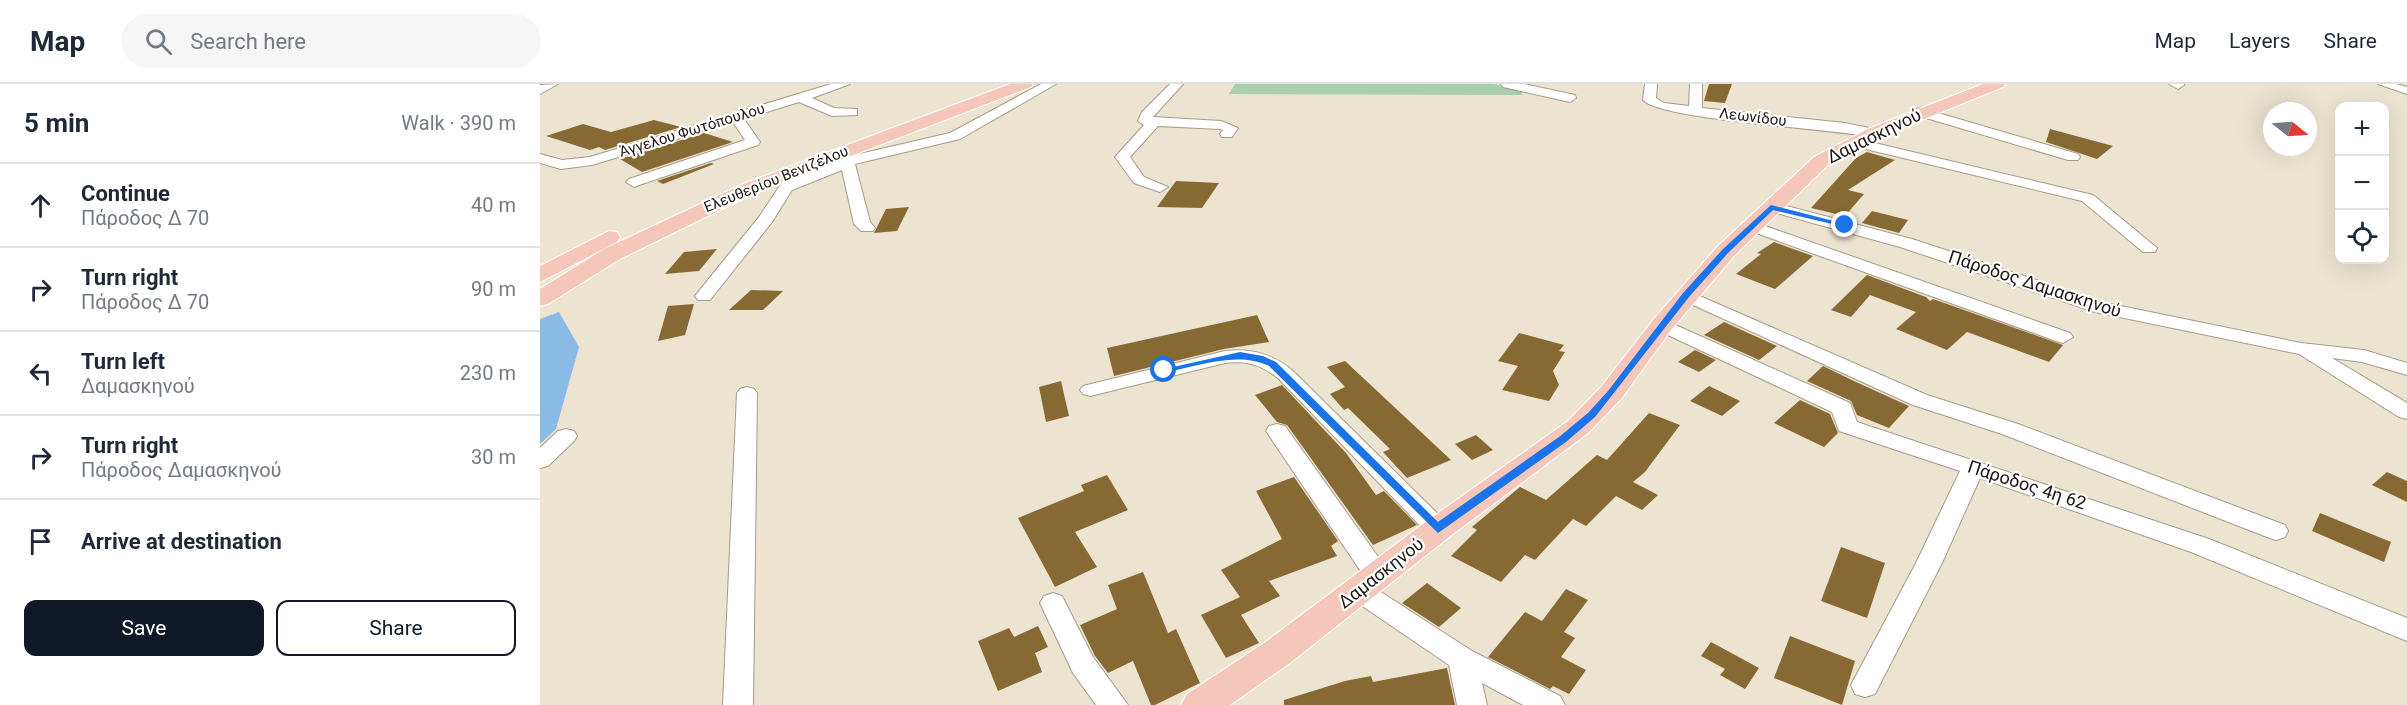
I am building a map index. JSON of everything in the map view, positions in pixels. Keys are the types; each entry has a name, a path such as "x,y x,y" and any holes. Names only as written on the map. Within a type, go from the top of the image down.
{"main road":[{"name":"Ελευθερίου Βενιζέλου","path":"540,275 620,231 730,180 998,84"},
{"name":"Ελευθερίου Βενιζέλου","path":"540,299 612,254 720,201 822,159 1025,84"},
{"name":"Δαμασκηνού","path":"1200,705 1277,653 1438,529 1585,421 1611,393 1686,295 1751,226 1821,161 1864,137 1997,84"}],"street":[{"path":"540,90 552,84"},
{"name":"Άγγελου Φωτόπουλου","path":"544,165 592,161 844,84"},
{"path":"704,296 766,219 786,187 847,161 955,136 1050,84"},
{"path":"1177,84 1145,118 1147,122 1221,125 1231,128 1227,134"},
{"path":"1507,84 1570,98"},
{"name":"Λεωνίδου","path":"1651,84 1648,95 1652,103 1845,127 1864,137 2087,198 2150,248"},
{"path":"1695,110 1696,84"},
{"path":"2384,84 2405,91"},
{"path":"799,97 832,112 852,112"},
{"path":"973,104 998,113"},
{"path":"1922,112 2073,157"},
{"path":"634,182 753,142 735,116"},
{"path":"1153,123 1122,157 1139,180 1160,187"},
{"path":"847,161 862,224 867,228"},
{"name":"Πάροδος Δαμασκηνού","path":"1771,207 1906,243 2093,306 2301,349"},
{"path":"1751,226 2063,337"},
{"path":"1686,295 1920,400 2010,429 2276,531"},
{"name":"Πάροδος 4η 62","path":"1662,325 1842,408 1847,426 1973,467 2252,564 2407,630"},
{"path":"2301,349 2364,356 2407,369"},
{"path":"2301,349 2407,412"},
{"path":"1090,390 1226,357 1247,355 1264,359 1286,375 1438,529"},
{"path":"738,705 747,393"},
{"path":"1277,431 1368,583 1462,659 1550,705"},
{"path":"540,461 566,436"},
{"path":"1864,685 1929,562 1973,467"},
{"path":"1053,603 1083,664 1113,705"},
{"path":"1462,659 1472,705"}],"green space":[{"path":"1235,84 1494,84 1522,91 1522,95 1229,94"}],"water":[{"path":"559,312 579,347 556,429 540,444 540,319"}],"building":[{"path":"1709,84 1732,84 1725,103 1704,101"},
{"path":"654,120 681,127 605,150 599,147 590,150 546,136 583,124 611,132"},
{"path":"2050,129 2113,146 2097,159 2046,142"},
{"path":"704,133 733,142 642,172 620,159"},
{"path":"1867,152 1895,160 1848,190 1864,194 1845,216 1811,208 1856,158"},
{"path":"711,163 714,164 663,184 657,181"},
{"path":"1176,181 1219,183 1202,208 1157,207"},
{"path":"909,207 897,231 874,233 886,209"},
{"path":"1872,211 1908,220 1899,233 1862,223"},
{"path":"1774,242 1813,256 1775,289 1736,274 1761,254 1757,253"},
{"path":"717,249 699,271 665,274 684,252"},
{"path":"1867,275 1926,297 1930,301 1933,299 2063,345 2049,362 1967,332 1947,350 1896,329 1916,312 1870,295 1851,317 1831,310"},
{"path":"751,290 783,291 763,310 729,310"},
{"path":"694,304 685,335 658,341 668,306"},
{"path":"1257,315 1269,342 1224,349 1114,376 1107,348"},
{"path":"1724,322 1777,346 1759,360 1704,335"},
{"path":"1519,333 1564,345 1559,351 1565,352 1553,371 1559,385 1549,401 1502,390 1518,366 1498,361"},
{"path":"1695,350 1716,360 1699,372 1678,362"},
{"path":"1345,361 1451,460 1407,478 1383,452 1390,449 1348,408 1344,410 1330,394 1345,387 1327,367"},
{"path":"1823,366 1909,406 1889,428 1857,415 1851,401 1807,381"},
{"path":"1061,381 1069,416 1046,422 1039,387"},
{"path":"1282,385 1346,453 1376,495 1384,491 1417,525 1373,545 1287,425 1277,422 1255,395"},
{"path":"1709,386 1740,401 1722,416 1690,401"},
{"path":"1800,400 1830,414 1838,433 1824,447 1774,423"},
{"path":"1649,413 1680,425 1645,472 1633,482 1658,495 1642,510 1616,496 1586,526 1573,519 1535,560 1525,555 1501,582 1451,556 1477,530 1472,527 1520,487 1546,500 1597,455 1607,460"},
{"path":"1476,435 1493,450 1472,460 1455,444"},
{"path":"2387,472 2407,481 2407,502 2372,485"},
{"path":"1107,475 1128,510 1075,532 1097,567 1055,587 1018,518 1084,491 1081,485"},
{"path":"1294,477 1338,541 1331,546 1337,556 1269,581 1280,596 1241,615 1259,643 1226,658 1201,615 1240,597 1221,570 1282,539 1256,491"},
{"path":"2320,513 2391,542 2384,562 2312,531"},
{"path":"1841,547 1885,563 1867,618 1821,601"},
{"path":"1143,572 1168,633 1176,629 1200,683 1155,705 1151,705 1133,661 1108,673 1095,656 1080,625 1117,609 1108,585"},
{"path":"1427,583 1461,608 1439,627 1402,603"},
{"path":"1566,589 1588,600 1564,632 1575,638 1561,657 1586,670 1569,694 1553,686 1550,689 1488,657 1525,612 1542,621"},
{"path":"1038,626 1048,647 1035,653 1042,672 998,691 978,641 1009,628 1014,637"},
{"path":"1790,636 1855,661 1842,705 1774,678"},
{"path":"1711,642 1759,668 1745,689 1720,675 1725,669 1701,656"},
{"path":"1447,668 1455,705 1284,705 1284,700 1345,681 1371,676 1373,682"}],"route":[{"path":"1164,370 1240,355 1264,359 1273,364 1438,529 1563,440 1591,415 1611,393 1686,295 1771,207 1845,225"}]}
